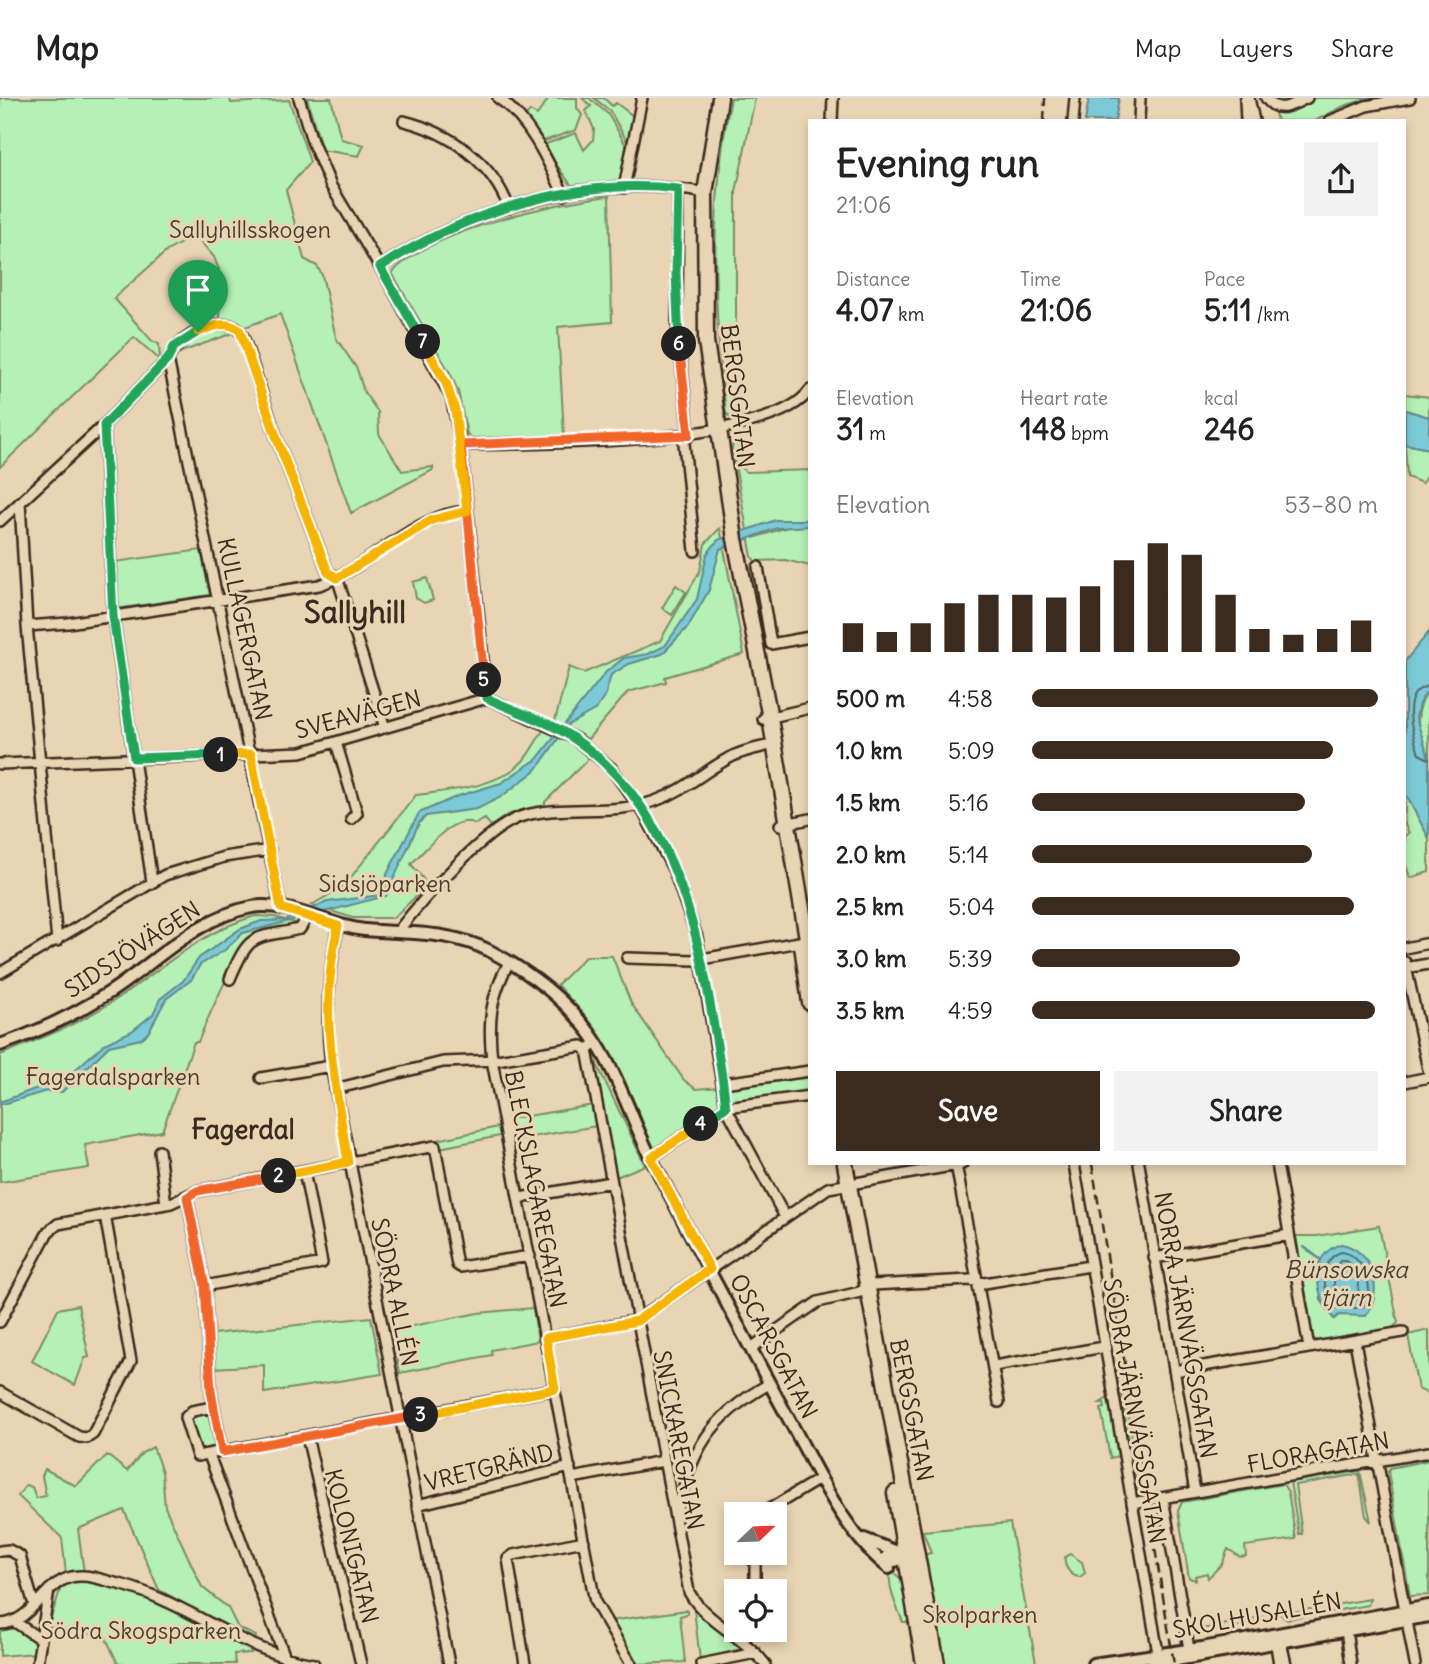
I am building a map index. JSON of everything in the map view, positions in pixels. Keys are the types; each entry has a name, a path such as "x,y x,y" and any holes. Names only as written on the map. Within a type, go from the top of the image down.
{"highway":[{"name":"BERGSGATAN","path":"720,98 705,193 704,306 717,430 806,941 808,972"},
{"name":"BERGSGATAN","path":"839,1165 863,1289 896,1554 930,1625 937,1664"},
{"name":"BERGSGATAN","path":"845,1165 845,1184"},
{"path":"896,1554 900,1572 910,1582 924,1664"}],"main road":[{"name":"SIDSJÖVÄGEN","path":"0,1045 41,1029 110,992 179,940 219,919 253,907 286,910 306,919 332,924"},
{"path":"332,924 398,931"},
{"name":"OSCARSGATAN","path":"398,931 454,938 509,962 540,981 556,996 592,1046 821,1478 860,1537 896,1554"},
{"name":"SKOLHUSALLÉN","path":"1278,1640 1346,1631 1407,1615 1429,1606"},
{"name":"SKOLHUSALLÉN","path":"1093,1664 1191,1657 1407,1615 1429,1616"},
{"path":"916,1619 924,1633 930,1664"}],"street":[{"path":"299,98 312,141 331,186 446,383 461,445 487,698 572,737 611,768 640,805 674,871 702,958 726,1107 785,1217"},
{"path":"498,98 520,117 564,195"},
{"path":"624,188 642,98"},
{"path":"832,119 833,98"},
{"path":"1073,119 1075,98"},
{"path":"1139,119 1140,98"},
{"path":"1247,98 1247,119"},
{"path":"1247,98 1253,119"},
{"path":"1266,98 1272,106 1282,108 1307,98"},
{"path":"1335,119 1378,100 1410,98"},
{"path":"404,121 441,135 479,161 495,176 509,208"},
{"path":"380,267 438,235 509,208 564,195 624,188 678,189 705,193"},
{"path":"678,189 677,323 689,435 684,443 695,551"},
{"path":"0,521 104,425 168,359 174,347 198,332 231,324 240,331 278,442 328,572 337,578 385,728"},
{"name":"KULLAGERGATAN","path":"168,359 270,850 286,910"},
{"path":"461,445 689,435 717,430 781,410 808,392"},
{"path":"104,425 113,616 152,882"},
{"path":"20,502 27,626 57,941"},
{"path":"27,626 319,585 337,578 432,520 467,511"},
{"path":"758,567 771,645 808,637"},
{"path":"743,582 760,581"},
{"name":"SVEAVÄGEN","path":"0,764 301,752 487,698"},
{"path":"767,719 808,709"},
{"path":"336,742 357,813 351,820"},
{"path":"398,931 416,907 469,855 510,821 539,814 617,810 640,805 687,787 730,757 771,745"},
{"path":"784,825 808,819"},
{"path":"0,973 152,882 210,860 270,850"},
{"path":"230,979 246,944 253,939 300,929 306,919"},
{"name":"SÖDRA ALLÉN","path":"332,924 326,1003 331,1066 449,1664"},
{"path":"627,958 702,958 806,941"},
{"path":"1406,948 1429,943"},
{"name":"BLECKSLAGAREGATAN","path":"509,962 496,985 492,999 489,1034 492,1060 595,1602 631,1664"},
{"path":"1406,1082 1429,1076 1406,966 1429,964"},
{"path":"335,1088 443,1062 492,1060 592,1046"},
{"name":"SNICKAREGATAN","path":"592,1046 611,1182 689,1592 694,1602 724,1625"},
{"path":"261,1078 331,1066"},
{"path":"723,1083 808,1071"},
{"path":"651,1158 726,1107 808,1096"},
{"path":"0,1322 52,1227 166,1204 197,1191 435,1146 457,1265 460,1267 530,1256"},
{"path":"159,1151 166,1204"},
{"path":"546,1338 637,1321 828,1188 952,1165"},
{"path":"958,1165 999,1402"},
{"name":"SÖDRA JÄRNVÄGSGATAN","path":"1074,1165 1158,1661"},
{"name":"NORRA JÄRNVÄGSGATAN","path":"1139,1165 1195,1492"},
{"path":"1277,1165 1309,1348"},
{"path":"205,1286 322,1263 304,1171"},
{"path":"520,1198 611,1182"},
{"path":"187,1197 205,1286 213,1407 222,1452"},
{"path":"0,1392 79,1437 88,1438 93,1434 131,1361 105,1215"},
{"path":"1154,1258 1289,1236"},
{"path":"751,1348 818,1302 863,1289 970,1280 978,1282 1090,1266"},
{"path":"1174,1371 1403,1332"},
{"path":"1355,1341 1415,1664"},
{"path":"994,1366 1104,1347"},
{"path":"675,1522 692,1460 707,1432 725,1413 769,1384"},
{"path":"213,1407 192,1410 185,1418 197,1456 555,1389"},
{"name":"KOLONIGATAN","path":"307,1437 361,1664"},
{"name":"FLORAGATAN","path":"1132,1503 1429,1452"},
{"path":"209,1455 286,1661"},
{"name":"VRETGRÄND","path":"572,1478 663,1461"},
{"name":"VRETGRÄND","path":"417,1505 570,1467"},
{"path":"781,1502 821,1478"},
{"path":"1163,1498 1191,1657"},
{"path":"525,1664 508,1559 513,1555 584,1541"},
{"path":"0,1551 9,1550 20,1556 34,1605"},
{"path":"0,1624 15,1622 49,1588 66,1578 83,1576 150,1592 286,1661 314,1664"},
{"path":"40,1662 40,1639 49,1588"},
{"path":"15,1622 40,1639"},
{"path":"1346,1631 1352,1664"},
{"path":"1278,1640 1279,1664"},
{"path":"1278,1640 1286,1664"},
{"name":"SNICKAREGATAN","path":"746,1642 765,1664"},
{"path":"701,1664 757,1653"}],"green space":[{"name":"Sallyhillsskogen","path":"0,98 230,98 231,103 289,100 310,162 286,190 304,259 317,266 322,275 336,338 357,369 364,392 378,412 379,434 402,471 433,467 433,470 351,513 280,314 245,327 229,321 220,322 220,297 212,285 219,270 214,257 195,235 167,251 114,298 152,341 159,344 160,360 134,337 0,467"},
{"path":"307,98 331,98 341,139 364,145 359,156 322,150"},
{"path":"549,98 577,98 577,108 582,115 576,130 544,141 525,118 530,111 537,115"},
{"path":"582,98 589,98 608,114 627,147 620,182 571,185 546,150 546,144 576,133 584,150 593,140 594,129 586,111 591,106"},
{"path":"594,98 604,98 612,106 616,103 633,116 628,143 610,111"},
{"path":"731,98 755,98 736,192 736,341 732,342 736,415 730,417 726,413 718,334 715,255 719,177"},
{"path":"1271,98 1370,98 1344,106 1319,119 1276,119"},
{"path":"609,196 612,322 558,327 564,435 472,438 467,434 458,391 450,373 392,273 409,258 462,232 526,212"},
{"path":"231,328 236,332 173,355 175,349 200,334"},
{"path":"1406,394 1429,397 1429,417 1406,410"},
{"path":"742,434 743,438 737,443 746,472 808,470 808,520 776,520 752,529 754,538 790,526 808,526 808,566 785,560 755,561 752,557 732,448 735,438"},
{"path":"1406,444 1429,449 1429,472 1422,483 1407,477"},
{"path":"720,528 744,654 665,677 666,682 628,692 588,739 555,721 569,667 584,673 660,641 700,571 705,544"},
{"path":"201,550 210,595 116,609 114,562"},
{"path":"427,578 433,600 424,603 416,598 413,582"},
{"path":"676,585 686,592 672,615 662,608"},
{"path":"1429,688 1429,758 1421,740 1418,723 1420,706"},
{"name":"Sidsjöparken","path":"544,729 572,743 589,758 545,802 545,806 507,815 491,826 485,819 475,824 458,823 449,828 411,864 428,885 393,918 353,918 312,905 344,886 416,795 473,786 501,777 523,761"},
{"path":"1406,795 1429,838 1429,872 1410,878 1406,865 1406,834 1409,833 1406,827"},
{"name":"Fagerdalsparken","path":"255,916 275,917 298,924 295,927 257,934 247,942 223,986 198,1042 194,1042 162,1131 85,1145 89,1168 0,1182 0,1055 85,1018 198,942"},
{"path":"586,956 612,956 631,1003 684,1080 696,1089 719,1087 720,1106 657,1149 653,1148 614,1061 590,1024 557,985"},
{"path":"592,1057 645,1165 614,1178"},
{"path":"808,1074 808,1091 734,1101 729,1097 729,1086"},
{"path":"594,1105 597,1126 513,1140 509,1119"},
{"path":"498,1127 500,1136 439,1148 437,1140"},
{"name":"Bünsowska tjärn","path":"1379,1226 1398,1323 1390,1330 1320,1343 1313,1338 1296,1236 1317,1236","holes":["1333,1247 1370,1265 1374,1301 1366,1316 1339,1314 1334,1319 1321,1300 1319,1263"]},
{"path":"78,1305 89,1357 85,1358 75,1385 32,1361 58,1309"},
{"path":"533,1308 538,1341 491,1350 492,1355 400,1373 392,1330 478,1313"},
{"path":"371,1317 382,1374 264,1393 264,1365 214,1368 213,1334"},
{"path":"1429,1330 1429,1394 1418,1389 1408,1335"},
{"path":"1123,1381 1142,1496 1138,1495 1121,1390"},
{"path":"1108,1398 1118,1456 1110,1458 1101,1409 1105,1408 1104,1403 1100,1403"},
{"path":"207,1411 216,1446 200,1452 189,1418 190,1414"},
{"path":"153,1447 162,1472 165,1507 202,1587 228,1608 238,1628 256,1636 254,1642 159,1590 124,1510 78,1529 84,1573 66,1574 62,1538 18,1496 26,1485 32,1487 36,1498 46,1496 42,1476 45,1469 76,1486 107,1455 127,1471 142,1453"},
{"path":"1429,1460 1429,1595 1410,1596 1388,1472 1390,1468"},
{"path":"1360,1471 1371,1522 1366,1516 1359,1474 1295,1485 1302,1534 1299,1534 1290,1482"},
{"path":"1283,1484 1288,1492 1296,1539 1245,1546 1246,1556 1240,1557 1228,1549 1222,1564 1208,1578 1207,1573 1195,1576 1196,1580 1189,1578 1178,1511 1182,1502"},
{"name":"Skolparken","path":"1010,1523 1036,1663 942,1664 922,1555 931,1553 923,1531"},
{"path":"1070,1554 1082,1562 1085,1573 1080,1577 1066,1567 1065,1557"},
{"path":"891,1570 903,1581 911,1622 903,1622 895,1603 890,1582"},
{"name":"Södra Skogsparken","path":"79,1578 146,1597 167,1606 249,1648 251,1653 234,1654 235,1664 118,1664 105,1636 48,1627 62,1584"},
{"path":"1370,1599 1368,1605 1287,1619 1280,1614"},
{"path":"694,1609 724,1632 724,1642 740,1644 740,1649 700,1660"},
{"path":"687,1610 687,1614 680,1616 685,1662 636,1664 610,1621"},
{"path":"1262,1617 1256,1623 1204,1633 1202,1629"},
{"path":"16,1628 31,1637 36,1653 0,1656 0,1631"}],"water":[{"path":"1089,98 1119,98 1115,119 1085,119"},
{"path":"1406,410 1429,417 1429,449 1406,444"},
{"path":"776,520 808,520 808,526 777,528 720,549 709,590 688,627 662,654 629,664 611,675 605,696 596,709 568,725 536,770 501,797 477,809 426,816 419,823 386,896 243,933 225,950 200,965 191,980 166,999 148,1033 141,1039 109,1046 62,1092 47,1091 0,1105 0,1102 67,1077 104,1044 132,1031 153,1014 160,999 183,981 199,958 240,929 261,921 286,920 327,902 381,895 386,890 387,874 419,813 458,796 501,783 537,759 606,672 624,658 648,654 665,646 697,599 707,554 718,540"},
{"path":"1429,632 1429,688 1419,704 1416,718 1429,758 1429,838 1406,795 1406,660"},
{"name":"Bünsowska tjärn","path":"1341,1244 1361,1254 1372,1273 1374,1295 1365,1316 1339,1315 1334,1319 1319,1289 1319,1267 1323,1257"}],"waterway":[{"path":"1304,1247 1321,1260"}],"railway":[{"path":"1044,119 1045,98"},
{"path":"1092,1165 1174,1664"}],"district":[{"name":"Sallyhill","path":"355,612"},
{"name":"Fagerdal","path":"243,1129"}],"route":[{"path":"198,332 174,347 168,359 104,425 113,616 134,758 251,754 281,908 338,926 328,979 327,1031 348,1162 197,1191 187,1197 205,1286 211,1391 222,1452 555,1389 546,1338 637,1321 710,1269 651,1158 726,1107 697,937 686,899 674,871 640,805 611,768 574,738 487,698 483,678 467,511 461,445 689,435 677,323 678,189 614,188 522,204 438,235 380,267 452,397 461,445 462,454 467,511 432,520 337,578 328,572 278,442 243,336 231,324 198,332"}]}
